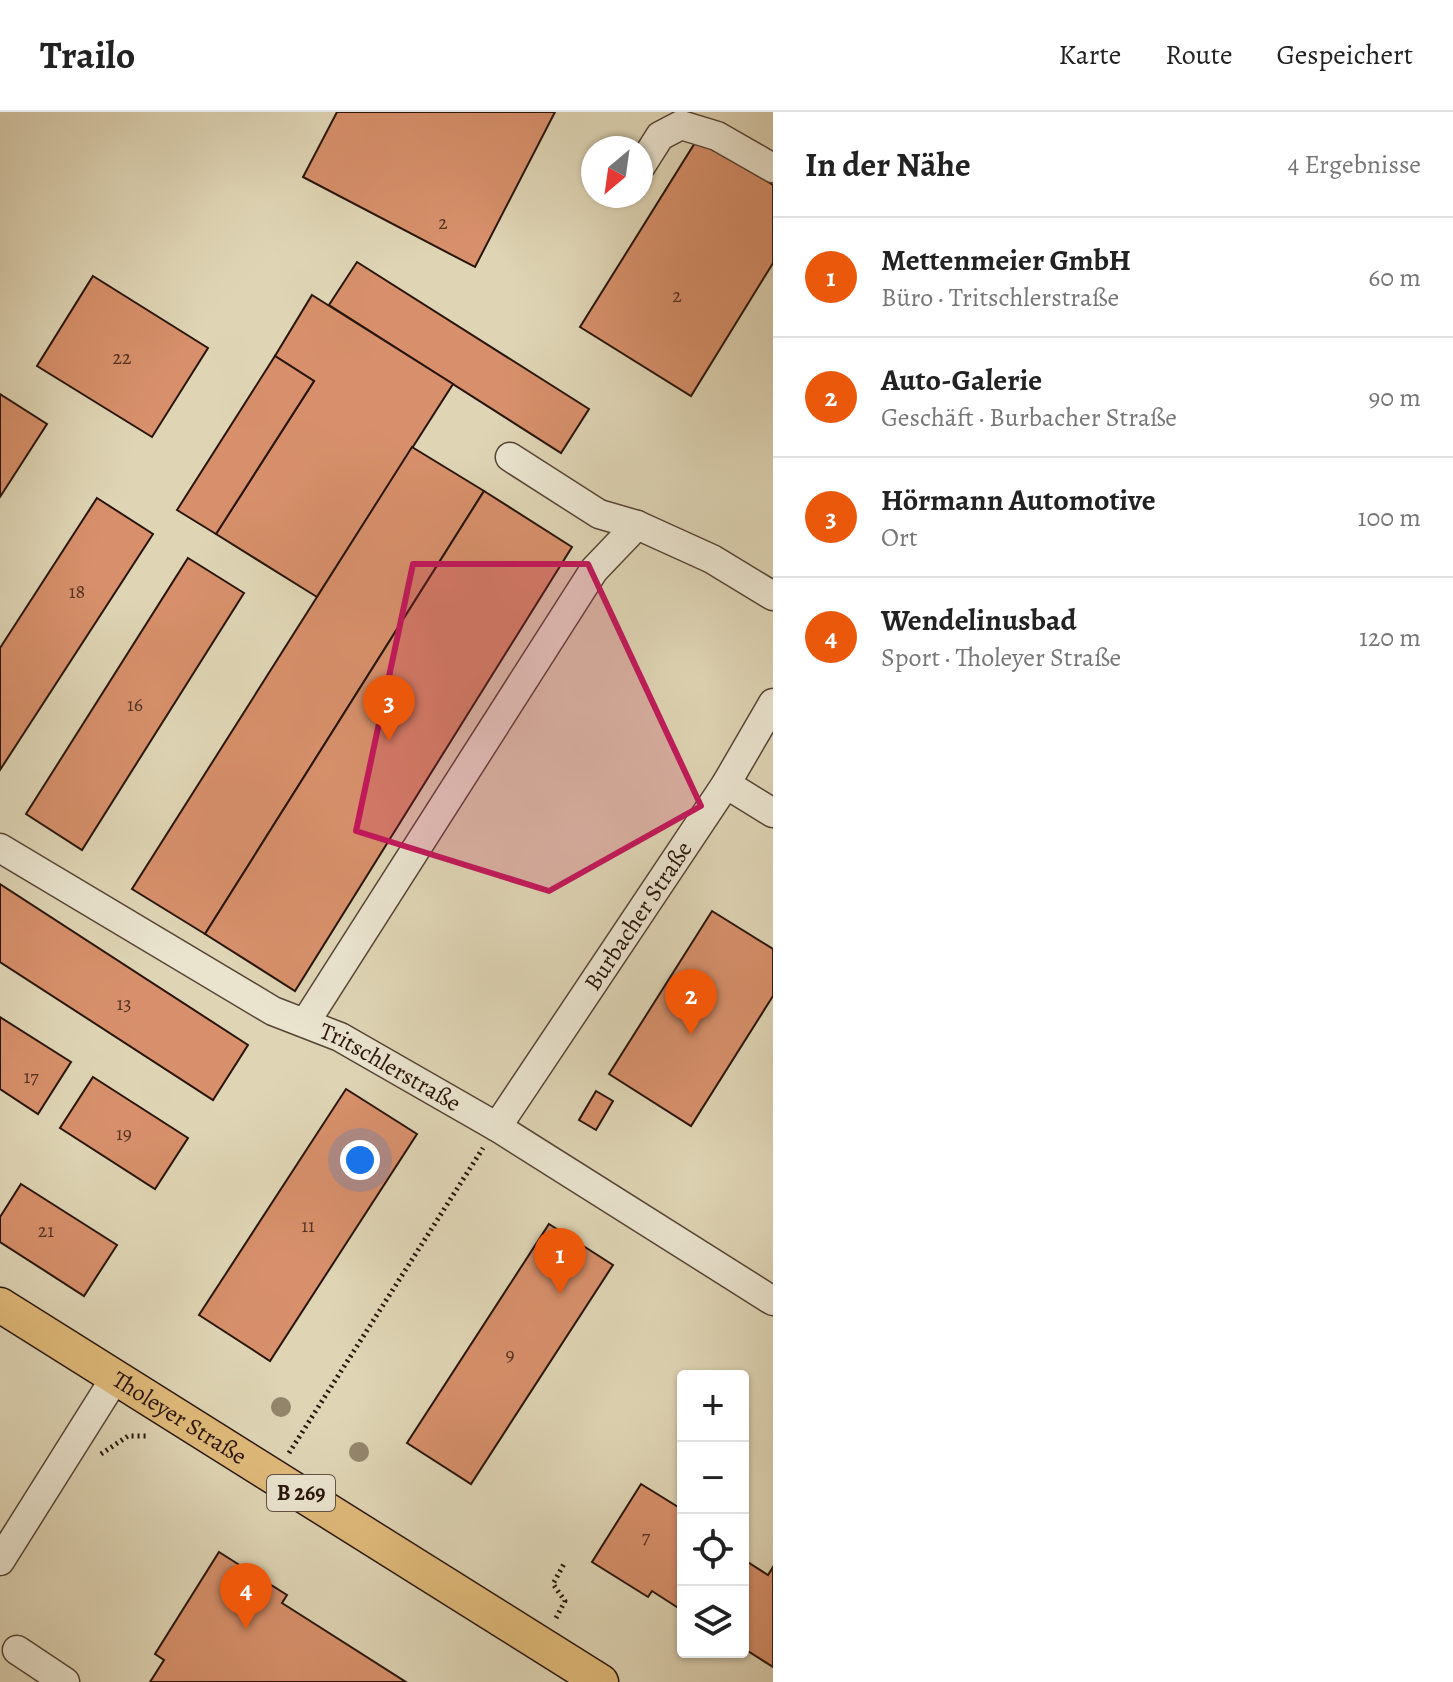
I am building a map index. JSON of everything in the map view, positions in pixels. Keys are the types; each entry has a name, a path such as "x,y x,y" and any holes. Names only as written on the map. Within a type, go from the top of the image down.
{"main road":[{"name":"Tholeyer Straße","path":"0,1305 601,1682"}],"street":[{"path":"653,147 660,136 681,125 717,136 773,168"},
{"path":"510,457 599,514 637,525 712,559 773,596"},
{"path":"305,1023 594,570 637,525"},
{"name":"Burbacher Straße","path":"497,1127 726,784 773,703"},
{"path":"726,784 773,813"},
{"name":"Tritschlerstraße","path":"0,848 273,1011 340,1037 497,1127 773,1301"},
{"path":"0,1561 115,1378"},
{"path":"17,1650 65,1682"}],"path":[{"path":"274,1476 497,1127"},
{"path":"100,1454 128,1436 141,1434 157,1438 172,1413"},
{"path":"542,1644 565,1601 553,1584 565,1562"}],"highlighted area":[{"path":"413,564 588,564 701,806 549,891 356,831"}],"building":[{"path":"337,112 555,112 475,267 303,177"},
{"path":"698,138 773,185 773,263 691,396 580,327"},
{"path":"357,262 589,409 561,453 329,305"},
{"path":"93,276 208,348 152,437 37,366"},
{"path":"312,295 453,384 317,597 216,534 314,381 275,356"},
{"path":"275,356 314,381 216,534 177,510"},
{"path":"0,394 47,424 0,497"},
{"path":"412,447 484,491 205,934 132,889"},
{"path":"484,491 572,547 295,991 205,934"},
{"path":"97,498 153,534 0,770 0,648"},
{"path":"188,558 244,593 82,850 26,814"},
{"path":"0,884 248,1045 213,1100 0,962"},
{"path":"712,911 773,949 773,996 691,1126 609,1074"},
{"path":"0,1017 71,1062 38,1114 0,1089"},
{"path":"93,1077 188,1138 155,1189 60,1128"},
{"path":"346,1089 417,1134 270,1361 199,1315"},
{"path":"596,1091 613,1101 596,1130 579,1120"},
{"path":"21,1184 117,1245 84,1296 0,1242 0,1217"},
{"path":"549,1224 613,1265 471,1484 407,1443"},
{"path":"641,1484 677,1506 677,1607 652,1591 648,1597 592,1562"},
{"path":"219,1552 287,1595 282,1603 406,1682 150,1682 164,1660 155,1654"},
{"path":"749,1563 768,1575 773,1567 773,1667 749,1652"}],"place":[{"name":"Hörmann Automotive","path":"389,741"},
{"name":"Auto-Galerie","path":"691,1035"},
{"name":"Mettenmeier GmbH","path":"560,1294"},
{"name":"Wendelinusbad","path":"246,1629"}]}
